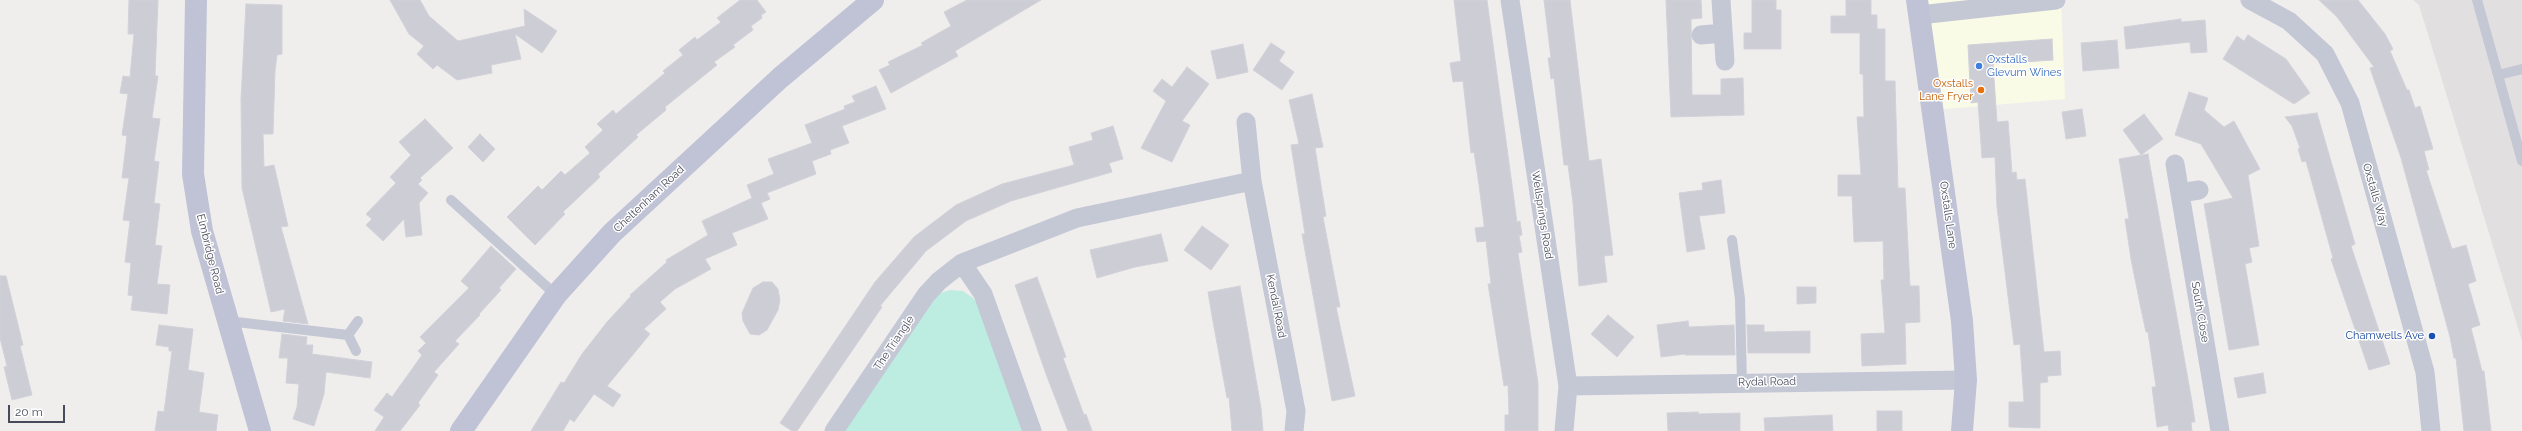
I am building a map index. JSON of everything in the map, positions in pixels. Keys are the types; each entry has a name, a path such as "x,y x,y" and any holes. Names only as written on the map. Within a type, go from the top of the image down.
{"street":[{"name":"Elmbridge Road","path":"196,0 193,174 202,231 260,431"},
{"name":"Cheltenham Road","path":"461,431 556,295 634,213 780,78 873,0"},
{"name":"Wellsprings Road","path":"1510,0 1568,386 1564,431"},
{"path":"1721,0 1725,60"},
{"path":"1918,8 2056,0"},
{"name":"Oxstalls Way","path":"2250,0 2289,21 2325,54 2350,103 2425,372 2431,431"},
{"name":"Oxstalls Lane","path":"1918,8 1962,321 1966,380 1962,431"},
{"path":"1701,35 1723,33"},
{"name":"Kendal Road","path":"1246,122 1252,180 1296,411 1294,431"},
{"name":"South Close","path":"2175,164 2220,431"},
{"name":"The Triangle","path":"834,431 926,295 939,281 962,264 1077,218 1252,180"},
{"path":"2180,193 2199,190"},
{"path":"962,264 983,294 1032,431"},
{"name":"Rydal Road","path":"1568,386 1966,380"}],"lane":[{"path":"2477,0 2522,161"},
{"path":"2498,75 2522,69"},
{"path":"451,200 556,295"},
{"path":"1732,240 1740,299 1742,383"},
{"path":"228,321 348,335"},
{"path":"348,335 358,321"},
{"path":"348,335 356,351"}],"shaded area":[{"path":"1917,0 2061,0 2065,99 1933,110"},
{"path":"2413,0 2522,0 2522,341 2419,5"}],"green space":[{"path":"950,290 963,291 973,298 981,307 1025,431 842,431 937,294"}],"building":[{"path":"129,0 158,0 155,76 158,76 152,118 160,119 154,161 159,162 154,203 160,204 155,245 162,246 157,284 170,285 167,314 131,310 133,296 128,295 131,263 125,262 130,221 123,220 129,178 122,178 127,136 122,135 128,94 120,93 123,76 130,77 134,34 128,34"},
{"path":"390,0 420,0 429,16 458,41 525,26 524,9 557,31 542,53 515,34 521,59 491,65 492,73 457,80 437,65 433,69 417,54 424,46 409,34"},
{"path":"740,0 757,0 766,12 761,15 762,18 751,26 753,30 733,45 735,47 714,62 717,65 665,107 666,110 636,135 638,137 598,174 600,177 563,212 565,214 535,245 507,217 538,186 542,190 561,171 565,175 590,153 585,147 603,130 597,124 613,110 616,114 665,73 663,71 683,55 679,50 695,37 697,40 721,22 717,18"},
{"path":"967,0 1041,0 955,51 958,56 891,93 879,70 890,65 888,62 923,45 921,43 951,26 944,12"},
{"path":"1454,0 1487,0 1517,222 1520,221 1522,235 1519,236 1522,252 1518,253 1538,383 1538,431 1505,431 1505,415 1509,415 1508,385 1504,386 1488,284 1491,284 1486,241 1477,242 1475,228 1484,227 1479,185 1474,152 1471,153 1463,81 1453,82 1450,63 1461,61"},
{"path":"1544,0 1570,0 1589,161 1601,159 1613,255 1604,256 1607,282 1579,286 1573,203 1568,165 1564,165 1554,78 1551,79 1548,58 1551,58"},
{"path":"1666,0 1701,0 1702,18 1691,19 1692,95 1721,95 1721,79 1743,78 1744,115 1671,117"},
{"path":"1752,0 1776,0 1776,10 1781,10 1781,49 1744,49 1744,33 1752,33"},
{"path":"1846,0 1871,0 1871,15 1877,15 1877,29 1885,29 1885,81 1895,81 1898,188 1905,188 1910,286 1919,286 1920,322 1905,323 1906,364 1862,366 1861,334 1885,333 1881,280 1884,280 1883,241 1854,242 1852,196 1838,196 1838,175 1861,175 1857,117 1864,117 1863,74 1860,74 1860,33 1831,33 1831,16 1846,16"},
{"path":"2319,0 2358,0 2385,34 2393,49 2390,51 2407,90 2409,90 2415,108 2420,106 2433,149 2424,151 2429,170 2426,170 2452,249 2466,245 2476,281 2468,284 2480,325 2471,328 2482,371 2484,371 2491,431 2464,431 2456,358 2454,358 2450,337 2401,158 2370,68 2374,67 2337,17"},
{"path":"246,4 282,5 282,54 277,55 275,71 273,134 263,134 264,167 274,165 288,226 281,227 308,324 283,321 285,309 271,312 242,188 241,99"},
{"path":"2181,19 2181,22 2205,20 2207,52 2191,53 2190,42 2126,49 2124,27"},
{"path":"2248,35 2286,59 2310,93 2294,104 2223,59 2237,36 2244,41"},
{"path":"2052,39 2053,60 1993,64 1997,122 2008,121 2012,173 2016,172 2017,180 2025,179 2044,352 2060,351 2061,375 2047,376 2048,382 2040,383 2040,428 2009,427 2009,402 2024,402 2020,344 2014,345 1997,207 1995,157 1982,158 1978,102 1971,103 1968,45"},
{"path":"2117,40 2119,68 2083,71 2081,43"},
{"path":"1271,43 1285,52 1279,61 1294,72 1282,90 1253,70"},
{"path":"1243,44 1248,72 1217,79 1211,51"},
{"path":"1187,67 1209,84 1182,121 1190,125 1172,162 1141,148 1166,101 1153,91 1162,79 1172,87"},
{"path":"876,86 886,109 842,126 849,143 830,150 831,154 812,161 816,174 767,193 770,199 761,203 768,219 732,233 737,245 705,259 711,269 675,289 660,302 666,309 644,329 650,334 607,386 621,395 613,407 594,394 574,422 570,419 563,431 531,431 561,382 564,383 582,354 607,322 631,296 630,295 667,262 666,260 708,235 702,221 752,198 747,185 774,174 768,159 812,143 805,125 845,109 844,106 855,102 852,96"},
{"path":"2189,92 2208,98 2204,110 2224,127 2234,121 2260,169 2248,175 2259,246 2249,248 2252,262 2245,264 2259,345 2229,350 2204,204 2233,198 2201,144 2175,135"},
{"path":"1312,94 1323,147 1315,148 1326,216 1323,217 1340,307 1336,307 1355,396 1332,401 1302,234 1305,234 1291,145 1299,144 1289,100"},
{"path":"2082,109 2086,136 2066,139 2062,112"},
{"path":"2317,113 2355,244 2351,246 2390,364 2369,370 2331,259 2333,258 2306,161 2302,162 2298,149 2300,148 2292,126 2285,117"},
{"path":"2144,114 2163,139 2141,155 2123,130"},
{"path":"425,119 453,148 420,178 422,180 418,184 428,193 419,203 422,235 406,237 404,219 383,241 366,225 372,219 366,214 396,183 390,177 411,155 399,142"},
{"path":"1113,126 1123,159 1109,163 1112,172 1011,201 966,221 926,251 880,306 882,307 797,431 792,431 780,423 875,282 914,237 956,205 1002,184 1074,165 1069,147 1093,140 1091,133"},
{"path":"480,134 495,149 483,162 468,147"},
{"path":"2148,154 2192,402 2195,422 2191,422 2192,431 2169,431 2168,425 2157,427 2152,387 2156,387 2148,332 2146,332 2131,259 2125,219 2129,219 2119,159"},
{"path":"1721,180 1725,213 1699,216 1705,249 1687,252 1679,193 1703,190 1702,183"},
{"path":"1202,226 1229,245 1211,270 1184,250"},
{"path":"1161,234 1168,261 1135,267 1097,278 1090,250"},
{"path":"491,246 516,269 499,288 501,290 479,314 480,315 455,341 459,344 434,372 438,375 418,403 420,405 400,431 375,431 384,417 374,410 387,393 392,397 422,355 418,351 426,343 420,337 469,288 461,281"},
{"path":"0,276 6,276 23,345 20,346 32,395 12,400 4,367 7,366 0,338"},
{"path":"1037,277 1066,357 1063,358 1084,415 1086,414 1092,431 1068,431 1046,374 1015,285"},
{"path":"763,282 772,282 778,289 780,300 778,310 767,330 759,335 750,334 743,321 742,313 753,288"},
{"path":"1240,286 1261,408 1263,431 1232,431 1229,397 1227,398 1208,292"},
{"path":"1797,287 1816,287 1816,303 1797,304"},
{"path":"1608,315 1634,337 1617,357 1591,334"},
{"path":"1688,321 1689,327 1734,325 1735,355 1685,354 1661,357 1657,325"},
{"path":"159,325 193,329 188,370 204,373 199,412 218,415 216,431 155,431 158,411 164,412 172,351 169,351 169,347 156,345"},
{"path":"1747,325 1764,325 1764,332 1810,331 1810,353 1748,353"},
{"path":"282,334 307,337 306,345 313,345 312,354 372,362 370,378 326,372 324,394 314,426 293,419 297,407 299,384 286,383 288,358 279,358"},
{"path":"2263,373 2266,393 2238,398 2234,378"},
{"path":"1877,411 1902,411 1902,431 1877,431"},
{"path":"1698,412 1698,414 1740,413 1740,431 1668,431 1667,413"},
{"path":"1832,415 1833,431 1765,431 1764,418"}],"place":[{"name":"Oxstalls Glevum Wines","path":"1979,66"},
{"name":"Oxstalls Lane Fryer","path":"1981,90"},
{"name":"Chamwells Ave","path":"2432,336"}]}
